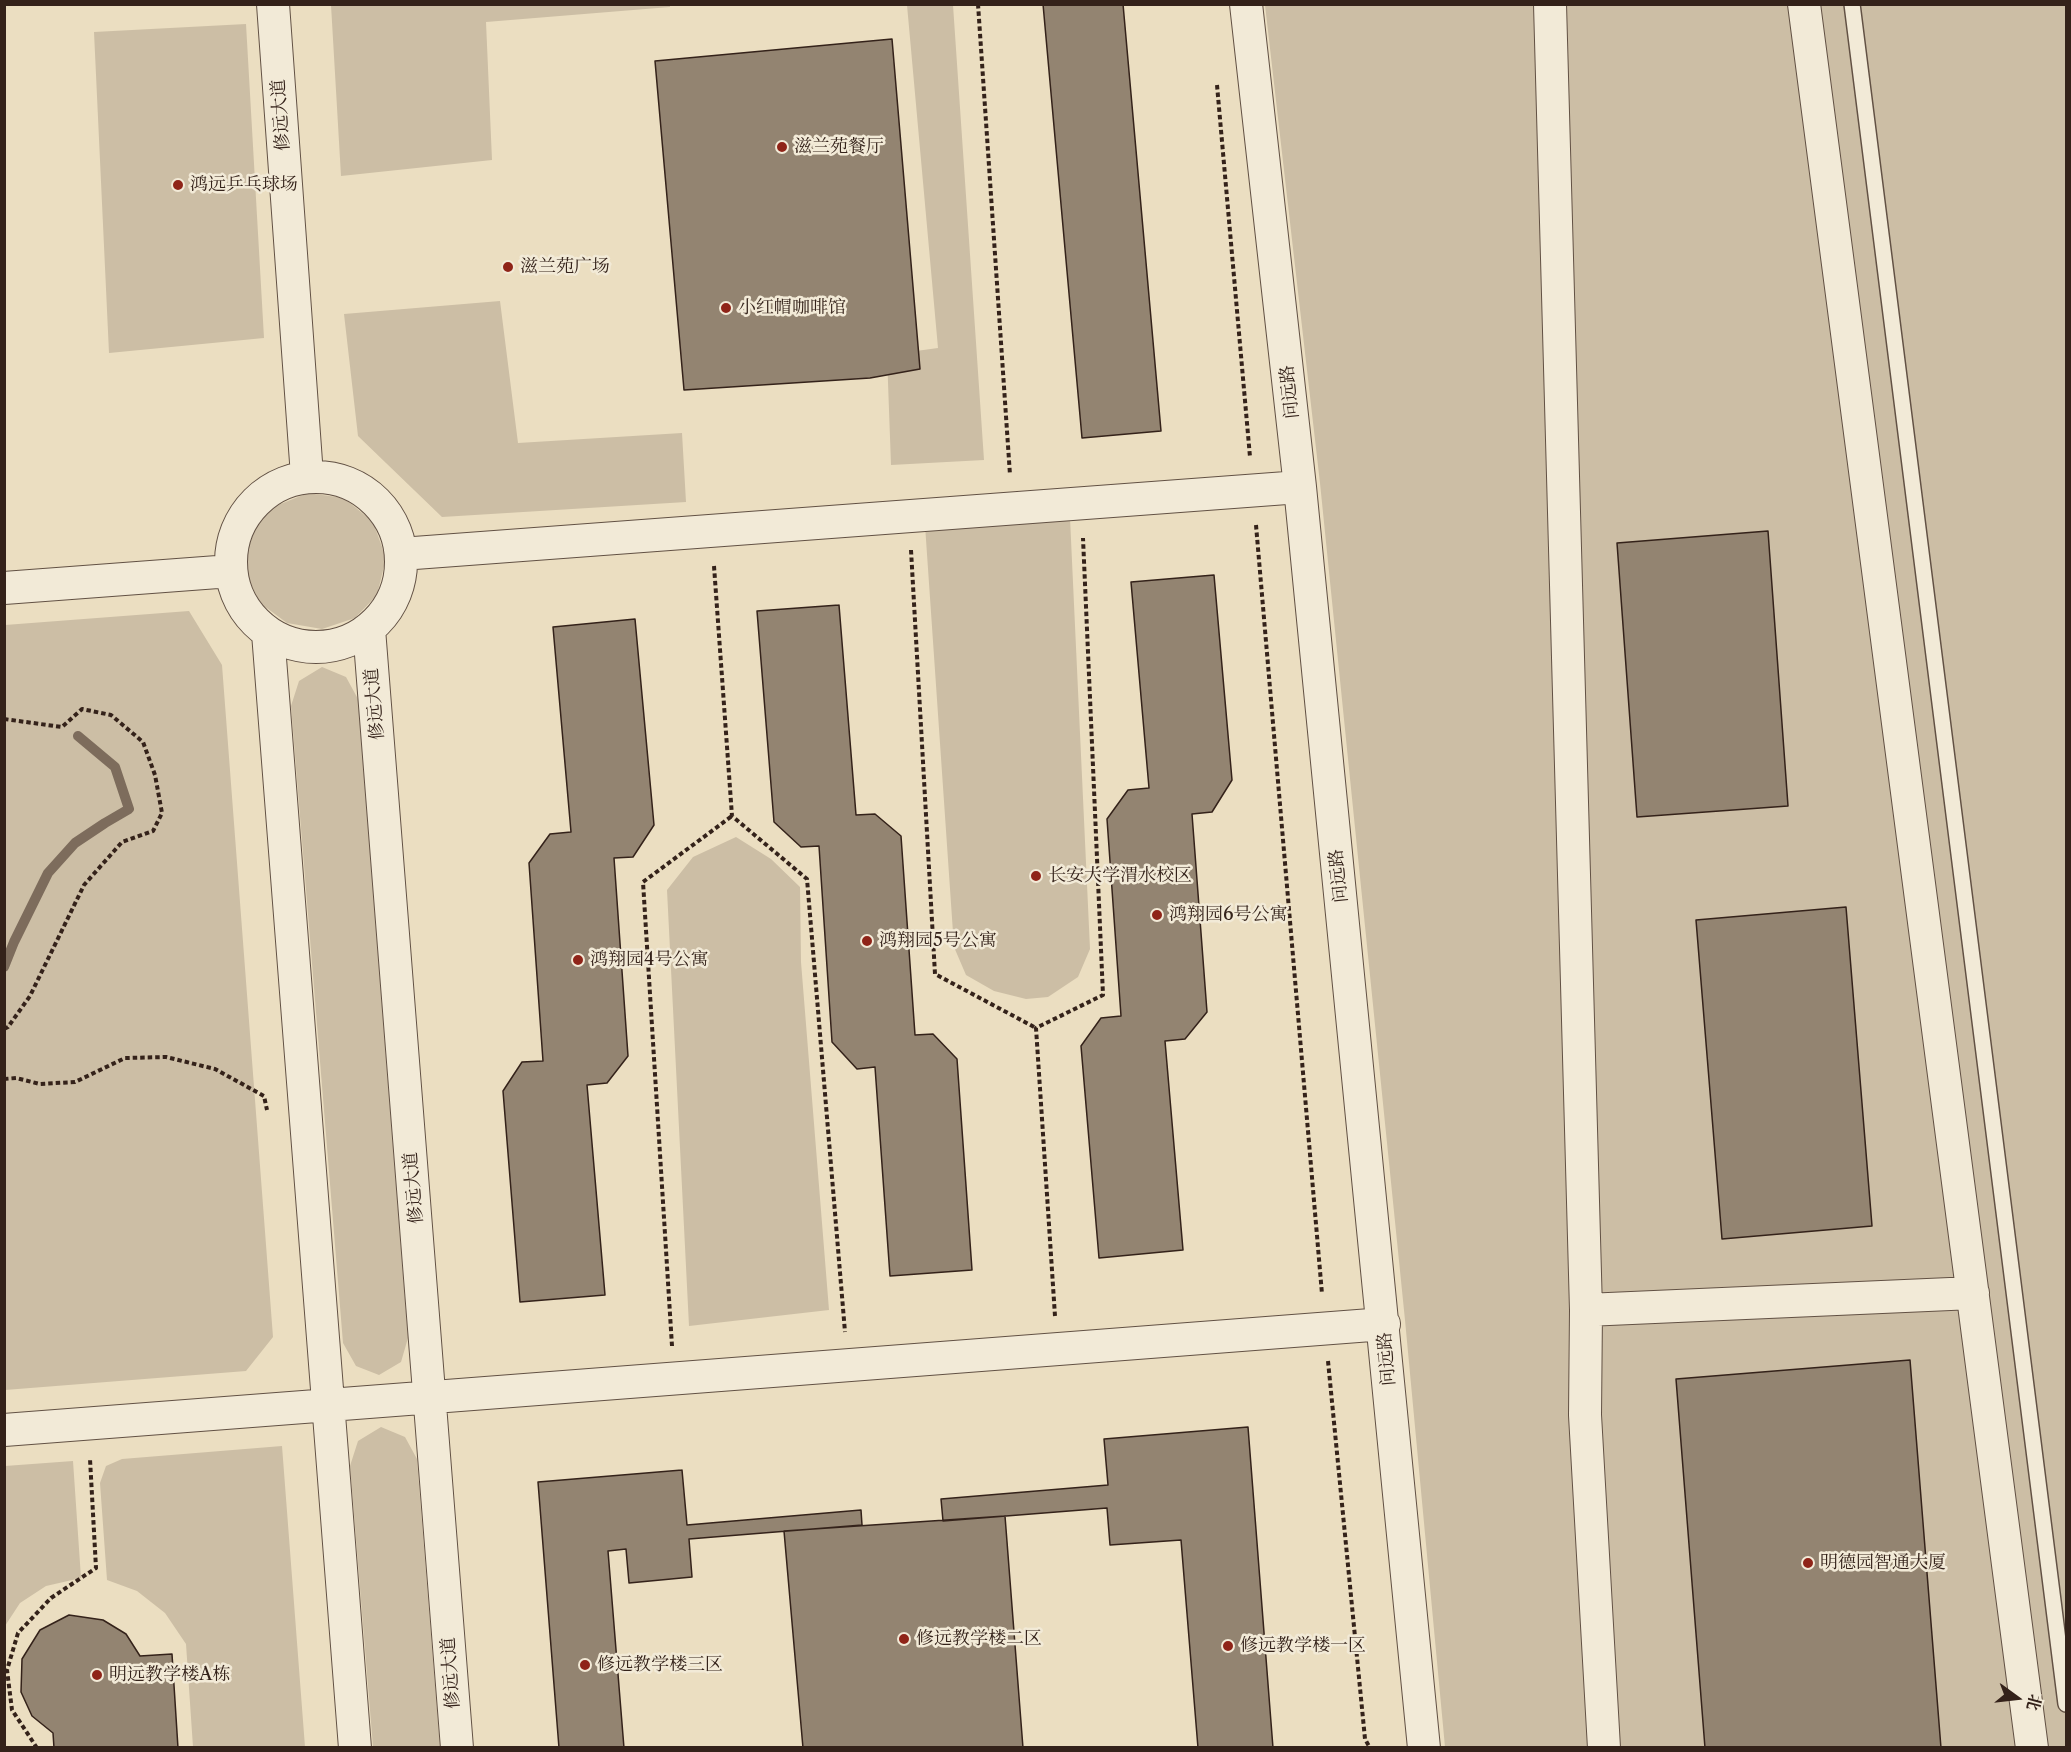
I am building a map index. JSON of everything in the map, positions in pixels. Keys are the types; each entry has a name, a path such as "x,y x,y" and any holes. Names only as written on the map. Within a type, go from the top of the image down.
{"street":[{"name":"修远大道","path":"273,4 307,476"},
{"name":"问远路","path":"1246,4 1300,487 1424,1748"},
{"path":"1551,4 1586,1310 1586,1415 1604,1748"},
{"path":"1804,4 2032,1748"},
{"path":"307,476 334,478 359,488 381,505 394,528 401,554 399,582 388,608 369,629 346,642 319,647 293,644 268,633 250,616 237,595 231,571 232,544 242,519 259,498 281,483 307,476"},
{"path":"401,554 1300,487"},
{"path":"4,588 231,571"},
{"name":"修远大道","path":"369,629 457,1748"},
{"path":"268,633 355,1748"},
{"path":"1586,1310 1973,1293"},
{"path":"4,1430 1384,1324"}],"lane":[{"path":"1852,4 2067,1704"}],"path":[{"path":"978,4 1012,509"},
{"path":"1216,76 1325,1329 1365,1739 1370,1748"},
{"path":"1036,1028 1103,995 1082,503"},
{"path":"909,516 935,974 1036,1028"},
{"path":"712,531 732,816 807,879 847,1365"},
{"path":"4,719 62,727 82,709 111,715 142,742 155,775 162,813 153,831 122,842 84,885 30,996 8,1027 4,1029"},
{"path":"674,1379 643,882 732,816"},
{"path":"1036,1028 1057,1349"},
{"path":"4,1079 16,1078 40,1084 75,1082 125,1059 166,1057 215,1069 264,1096 269,1117"},
{"path":"37,1748 12,1710 7,1670 18,1633 51,1598 96,1568 88,1424"}],"shaded area":[{"path":"670,4 670,7 486,22 492,160 341,176 331,5"},
{"path":"907,5 953,5 984,460 891,465 887,355 938,348"},
{"path":"1265,5 2066,5 2066,1747 1445,1747 1405,1320 1320,483"},
{"name":"鸿远乒乓球场","path":"246,24 264,338 109,353 94,32"},
{"path":"500,301 518,443 682,433 686,502 442,517 358,436 344,314"},
{"path":"308,493 344,498 373,522 386,558 377,595 355,618 322,629 287,623 260,603 244,569 252,532 273,507"},
{"path":"1070,518 1090,949 1078,977 1048,997 1026,999 994,991 966,975 954,947 925,525"},
{"path":"189,611 222,665 273,1337 246,1371 5,1390 5,625"},
{"path":"322,667 346,677 358,699 408,1338 401,1362 379,1375 356,1366 343,1343 291,706 299,681"},
{"path":"736,837 771,859 800,887 801,962 829,1310 689,1326 667,890 693,857"},
{"path":"381,1427 405,1437 417,1459 440,1747 373,1747 350,1466 358,1441"},
{"path":"282,1446 305,1747 193,1747 186,1644 165,1613 137,1591 107,1580 100,1483 106,1466 122,1459"},
{"path":"73,1461 81,1578 46,1586 20,1603 5,1626 5,1466"}],"building":[{"path":"1043,4 1123,4 1161,431 1082,438"},
{"name":"滋兰苑餐厅","path":"892,39 920,369 870,378 684,390 655,61"},
{"path":"1768,531 1788,806 1637,817 1617,543"},
{"name":"鸿翔园6号公寓","path":"1214,575 1232,780 1212,812 1192,814 1207,1012 1185,1039 1165,1041 1183,1250 1099,1258 1081,1046 1101,1018 1121,1016 1107,819 1128,790 1149,788 1131,582"},
{"name":"鸿翔园5号公寓","path":"839,605 856,815 875,814 901,836 915,1035 933,1034 957,1059 972,1270 890,1276 875,1067 857,1069 832,1042 819,846 801,847 774,822 757,611"},
{"name":"鸿翔园4号公寓","path":"635,619 654,825 633,857 614,858 628,1056 607,1083 587,1085 605,1295 520,1302 503,1091 522,1062 543,1061 529,863 550,834 571,832 553,627"},
{"path":"1846,907 1872,1226 1722,1239 1696,920"},
{"name":"明德园智通大厦","path":"1910,1360 1941,1748 1705,1748 1676,1379"},
{"name":"修远教学楼一区","path":"1248,1427 1273,1748 1198,1748 1181,1540 1110,1545 1107,1508 943,1521 941,1499 1108,1485 1104,1439"},
{"name":"修远教学楼三区","path":"682,1470 687,1525 861,1510 862,1525 689,1539 692,1577 629,1583 626,1549 608,1551 624,1748 559,1748 538,1482"},
{"name":"修远教学楼二区","path":"1005,1516 1023,1748 803,1748 784,1531"},
{"name":"明远教学楼A栋","path":"69,1615 103,1620 126,1634 140,1656 172,1654 178,1748 54,1748 53,1733 32,1716 21,1692 22,1659 40,1630"}],"waterway":[{"path":"4,967 48,873 75,843 129,809 115,767 78,736"}],"place":[{"name":"滋兰苑餐厅","path":"782,147"},
{"name":"鸿远乒乓球场","path":"178,185"},
{"name":"滋兰苑广场","path":"508,267"},
{"name":"小红帽咖啡馆","path":"726,308"},
{"name":"长安大学渭水校区","path":"1036,876"},
{"name":"鸿翔园6号公寓","path":"1157,915"},
{"name":"鸿翔园5号公寓","path":"867,941"},
{"name":"鸿翔园4号公寓","path":"578,960"},
{"name":"明德园智通大厦","path":"1808,1563"},
{"name":"修远教学楼二区","path":"904,1639"},
{"name":"修远教学楼一区","path":"1228,1646"},
{"name":"修远教学楼三区","path":"585,1665"},
{"name":"明远教学楼A栋","path":"97,1675"}]}
